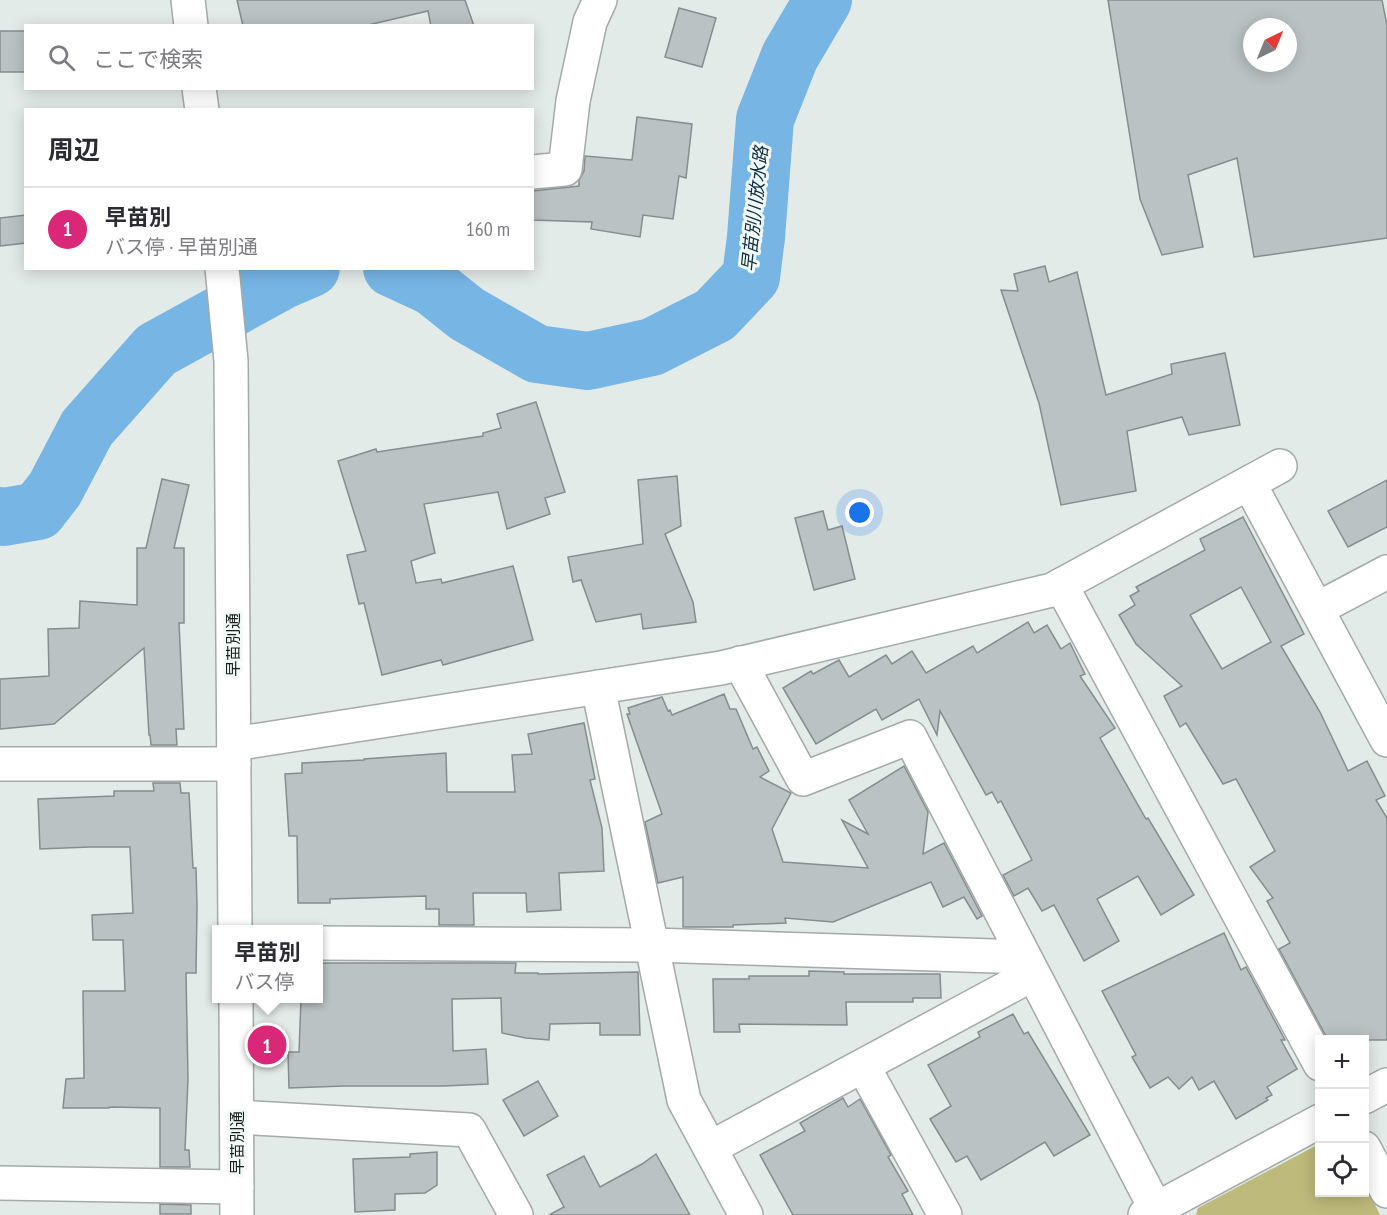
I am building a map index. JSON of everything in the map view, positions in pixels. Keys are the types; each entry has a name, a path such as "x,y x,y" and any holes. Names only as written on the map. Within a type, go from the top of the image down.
{"street":[{"path":"188,0 191,24"},
{"path":"534,172 565,169 573,101 587,33 600,0"},
{"path":"199,90 202,108"},
{"name":"早苗別通","path":"222,270 231,361 235,925"},
{"path":"0,764 234,754 598,687 721,668 1052,590 1280,466"},
{"path":"1249,483 1387,740"},
{"path":"1317,609 1387,572"},
{"path":"1061,585 1315,1055"},
{"path":"740,663 803,779 910,737 1029,965 1153,1213 1315,1124"},
{"path":"598,687 684,1100 746,1215"},
{"path":"323,943 652,945 1029,965"},
{"path":"710,1148 862,1066 1029,965"},
{"name":"早苗別通","path":"236,1003 237,1201"},
{"path":"862,1066 945,1215"},
{"path":"1369,1095 1387,1085"},
{"path":"237,1117 469,1130 516,1215"},
{"path":"1369,1157 1387,1191"},
{"path":"0,1183 237,1201"}],"shaded area":[{"path":"1315,1146 1315,1197 1369,1197 1369,1192 1380,1215 1196,1215 1198,1208"}],"building":[{"path":"237,0 465,0 473,24 431,24 428,11 373,24 243,24"},
{"path":"1108,0 1382,0 1387,25 1387,238 1254,257 1237,158 1188,175 1203,247 1162,255 1140,199"},
{"path":"679,8 716,18 702,67 665,57"},
{"path":"0,31 24,31 24,72 0,72"},
{"path":"637,117 692,124 686,178 679,176 673,219 643,215 640,237 591,229 592,222 534,220 534,191 579,186 579,180 584,171 585,156 632,160"},
{"path":"24,215 24,243 0,246 0,218"},
{"path":"1045,266 1049,282 1077,272 1106,395 1172,374 1171,364 1225,353 1240,425 1189,435 1182,417 1127,431 1136,491 1061,505 1039,403 1001,290 1018,291 1014,274"},
{"path":"536,402 565,492 545,498 550,514 507,529 498,492 424,504 435,553 411,561 416,583 441,579 442,583 513,566 533,640 443,665 441,660 382,675 364,603 359,604 347,555 366,551 338,461 376,449 377,452 483,436 483,433 501,428 497,414"},
{"path":"677,476 681,526 665,534 693,602 696,622 643,629 641,614 596,622 581,580 573,582 568,557 643,544 638,480"},
{"path":"162,479 189,485 174,548 184,548 184,623 179,623 184,729 176,729 177,745 151,745 144,648 54,724 0,729 0,679 49,676 48,629 79,628 80,601 137,605 137,548 146,548"},
{"path":"1387,480 1387,527 1348,547 1328,511"},
{"path":"823,511 828,530 842,526 855,579 814,590 795,518"},
{"path":"1243,517 1304,634 1281,646 1320,712 1348,771 1367,761 1385,796 1376,800 1387,818 1387,1040 1369,1040 1369,1035 1325,1035 1279,949 1290,943 1267,901 1273,898 1250,867 1275,851 1236,779 1223,784 1186,723 1180,727 1164,696 1182,686 1136,644 1119,615 1135,605 1130,596 1139,591 1136,587 1205,550 1200,539","holes":["1241,587 1271,642 1222,669 1190,615"]},
{"path":"1028,622 1034,633 1047,625 1061,649 1070,643 1085,674 1080,676 1115,728 1100,738 1146,819 1148,818 1194,895 1161,915 1138,876 1097,899 1119,941 1084,961 1054,905 1042,911 1028,888 1014,896 1003,875 1032,860 1001,801 998,803 992,792 986,795 940,711 937,735 919,699 882,720 876,709 816,744 783,688 811,671 813,674 839,660 849,677 886,655 892,664 912,651 926,673 973,646 977,653"},
{"path":"724,694 730,709 736,709 753,749 757,747 769,771 760,777 791,793 772,829 783,862 868,868 842,820 868,834 849,800 904,766 928,812 923,854 944,843 982,916 977,919 964,897 943,907 931,882 833,922 785,918 786,923 733,925 733,927 683,927 683,877 658,883 645,822 662,814 627,714 630,714 628,708 662,697 672,715"},
{"path":"584,723 595,779 590,780 602,828 604,871 559,873 561,910 527,912 526,893 473,893 474,925 439,925 439,909 426,909 426,896 330,899 330,903 298,903 297,836 289,836 285,774 302,773 302,763 446,753 447,792 515,792 512,755 532,754 528,734"},
{"path":"153,783 180,783 181,793 189,793 197,906 196,973 186,973 188,1079 185,1150 189,1150 190,1167 160,1167 160,1108 63,1108 66,1079 84,1078 83,991 125,991 123,940 93,940 92,915 133,913 130,847 40,849 38,799 114,796 114,791 154,791"},
{"path":"1224,933 1241,970 1246,967 1285,1040 1281,1040 1297,1069 1267,1087 1272,1095 1266,1098 1268,1100 1236,1119 1214,1081 1199,1090 1192,1077 1179,1089 1168,1077 1150,1088 1132,1057 1136,1055 1102,991"},
{"path":"323,963 516,963 515,973 638,972 640,1035 600,1035 600,1023 550,1024 549,1040 526,1038 502,1033 501,998 452,999 453,1051 486,1049 488,1084 289,1088 288,1052 299,1052 301,1003 323,1003"},
{"path":"809,971 844,972 844,974 940,974 941,998 913,998 913,1002 846,1002 847,1025 739,1024 740,1032 714,1032 713,979 749,979 749,976 809,976"},
{"path":"1013,1014 1024,1034 1028,1032 1090,1135 1054,1156 1045,1142 981,1180 967,1156 956,1162 930,1119 951,1106 928,1065 980,1037 978,1032"},
{"path":"538,1081 558,1116 524,1136 503,1100"},
{"path":"843,1098 848,1107 860,1099 891,1155 888,1157 908,1191 902,1194 913,1215 793,1215 760,1155 805,1131 800,1123"},
{"path":"437,1152 437,1185 425,1193 395,1194 395,1210 355,1212 353,1159 410,1157 410,1154"},
{"path":"656,1154 690,1215 549,1215 564,1207 547,1175 584,1156 600,1187"},
{"path":"160,1204 191,1205 191,1214 160,1214"}],"waterway":[{"name":"早苗別川放水路","path":"396,270 433,287 467,314 537,354 588,361 652,347 715,315 751,277 765,119 790,56 823,0"},
{"name":"早苗別川放水路","path":"0,516 38,511 55,489 87,428 156,350 283,280 306,270"}],"place":[{"name":"早苗別","path":"267,1045"}]}
